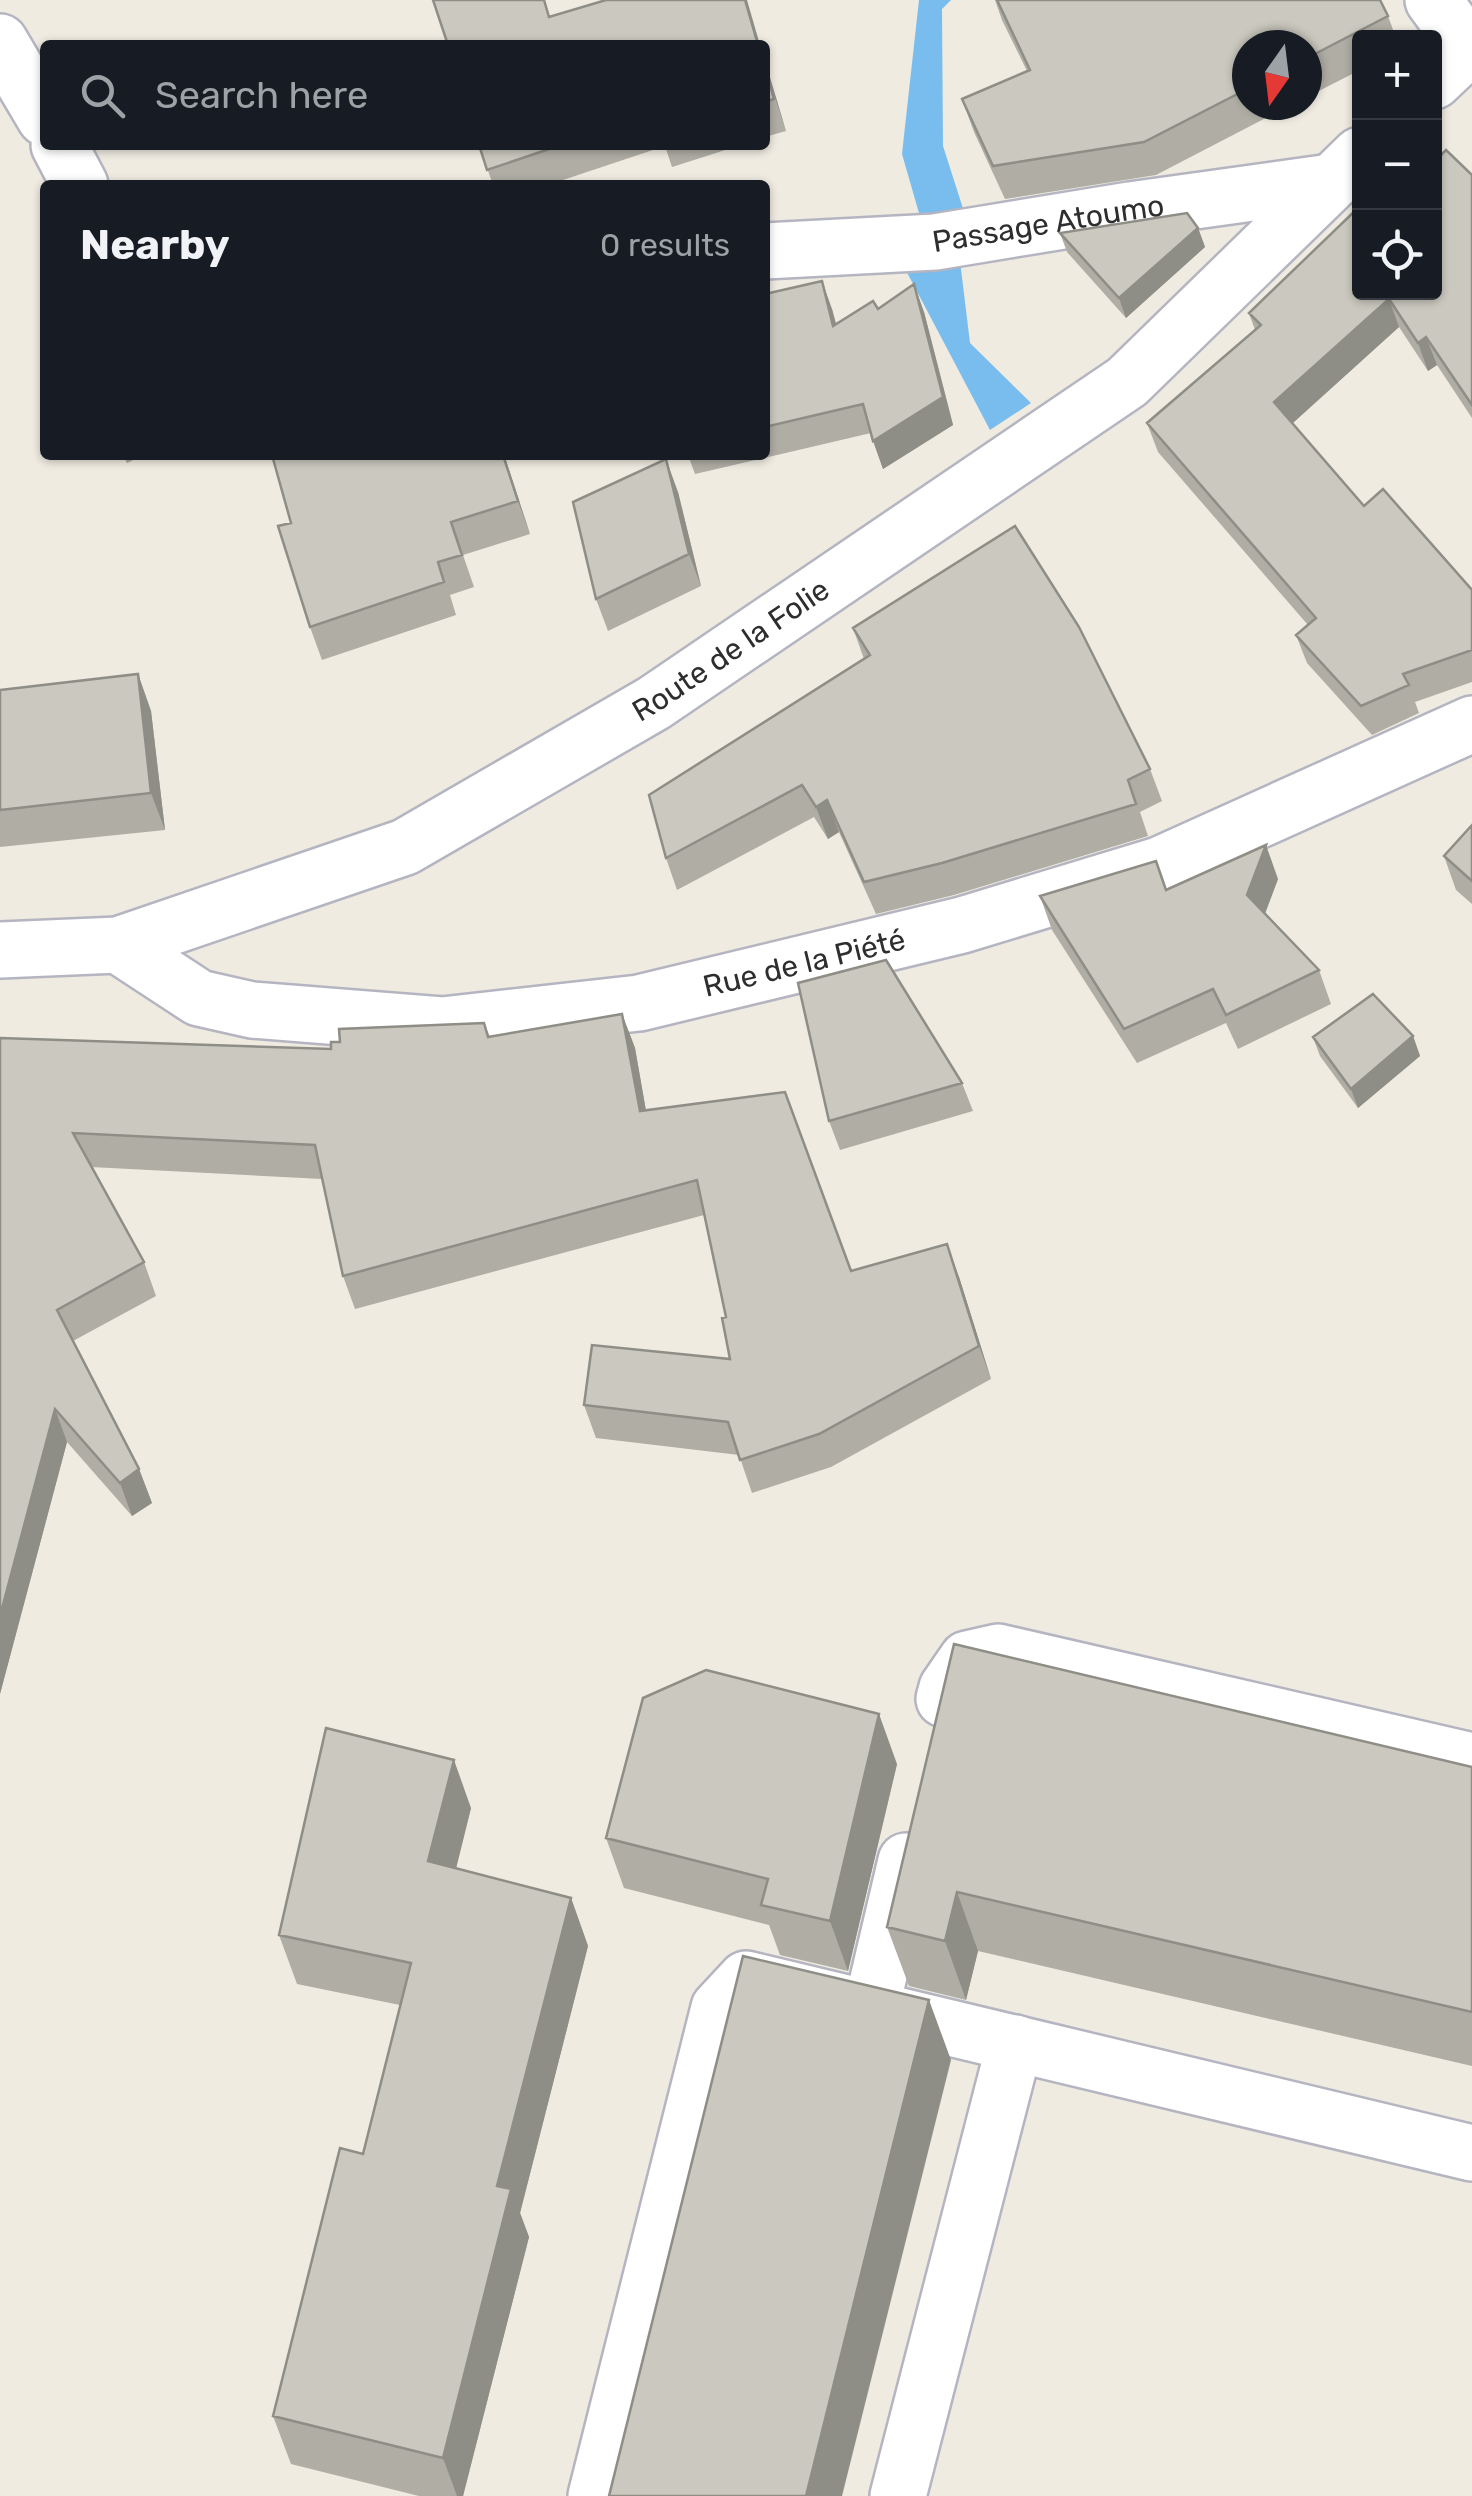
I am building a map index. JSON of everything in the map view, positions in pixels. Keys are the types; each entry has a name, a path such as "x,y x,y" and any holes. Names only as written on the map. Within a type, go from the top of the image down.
{"street":[{"path":"1433,0 1458,58"},
{"path":"0,42 40,110"},
{"path":"62,150 77,180"},
{"name":"Passage Atoumo","path":"770,250 935,242 1130,210 1346,168"},
{"name":"Route de la Folie","path":"0,950 118,946 405,846 654,703 1127,382 1346,168"},
{"name":"Rue de la Piété","path":"118,946 198,998 252,1010 442,1025 639,1003 962,925 1158,865 1472,724"},
{"path":"934,1744 947,1688 967,1659 998,1652 1472,1760"},
{"path":"871,2008 916,1820"},
{"path":"596,2496 719,2008 746,1979 1472,2153"},
{"path":"898,2496 1015,2043"}],"water":[{"path":"919,0 951,0 942,9 943,146 968,224 923,227 902,154"},
{"path":"960,261 970,343 1031,403 990,430 902,263"}],"building":[{"path":"433,0 544,0 549,17 606,0 745,0 757,40 446,40"},
{"path":"997,0 1380,0 1388,16 1361,30 1352,30 1352,35 1322,50 1322,30 1232,30 1232,97 1144,142 993,166 962,99 1030,70"},
{"path":"481,150 546,150 487,170"},
{"path":"1446,150 1472,175 1472,405 1426,337 1418,343 1390,300 1442,300 1442,154"},
{"path":"1187,213 1198,228 1119,298 1060,233"},
{"path":"1352,214 1352,300 1388,300 1274,402 1364,506 1383,489 1472,590 1472,650 1403,674 1409,685 1361,706 1296,635 1316,618 1147,423 1261,325 1249,313"},
{"path":"822,281 833,326 873,301 878,309 914,284 943,397 873,441 863,404 770,426 770,293"},
{"path":"273,460 505,460 518,501 451,522 462,555 438,562 444,582 310,627 278,526 291,523"},
{"path":"666,460 689,554 596,599 573,502"},
{"path":"1015,526 1079,627 1150,769 1128,780 1136,804 942,863 864,882 827,800 816,807 802,785 666,858 649,795 870,655 853,628"},
{"path":"138,674 151,793 0,810 0,690"},
{"path":"1472,825 1472,881 1444,856"},
{"path":"1266,845 1247,895 1319,970 1226,1015 1213,989 1124,1029 1040,896 1156,861 1166,890"},
{"path":"886,960 962,1083 829,1121 798,983"},
{"path":"1373,994 1413,1036 1351,1089 1313,1037"},
{"path":"622,1014 640,1111 785,1092 851,1271 947,1244 979,1346 819,1434 740,1460 728,1422 584,1405 592,1345 730,1359 722,1318 726,1317 697,1180 343,1276 315,1145 73,1133 144,1262 57,1310 139,1469 120,1483 55,1409 0,1616 0,1038 331,1049 331,1042 340,1042 339,1029 484,1023 488,1037"},
{"path":"954,1644 1472,1767 1472,2012 957,1892 945,1941 887,1927"},
{"path":"706,1670 879,1714 830,1921 761,1905 768,1879 606,1838 643,1698"},
{"path":"326,1728 454,1760 428,1861 571,1898 497,2186 511,2189 443,2458 273,2416 340,2148 363,2154 411,1963 279,1935"},
{"path":"743,1956 929,2000 806,2496 609,2496"}]}
